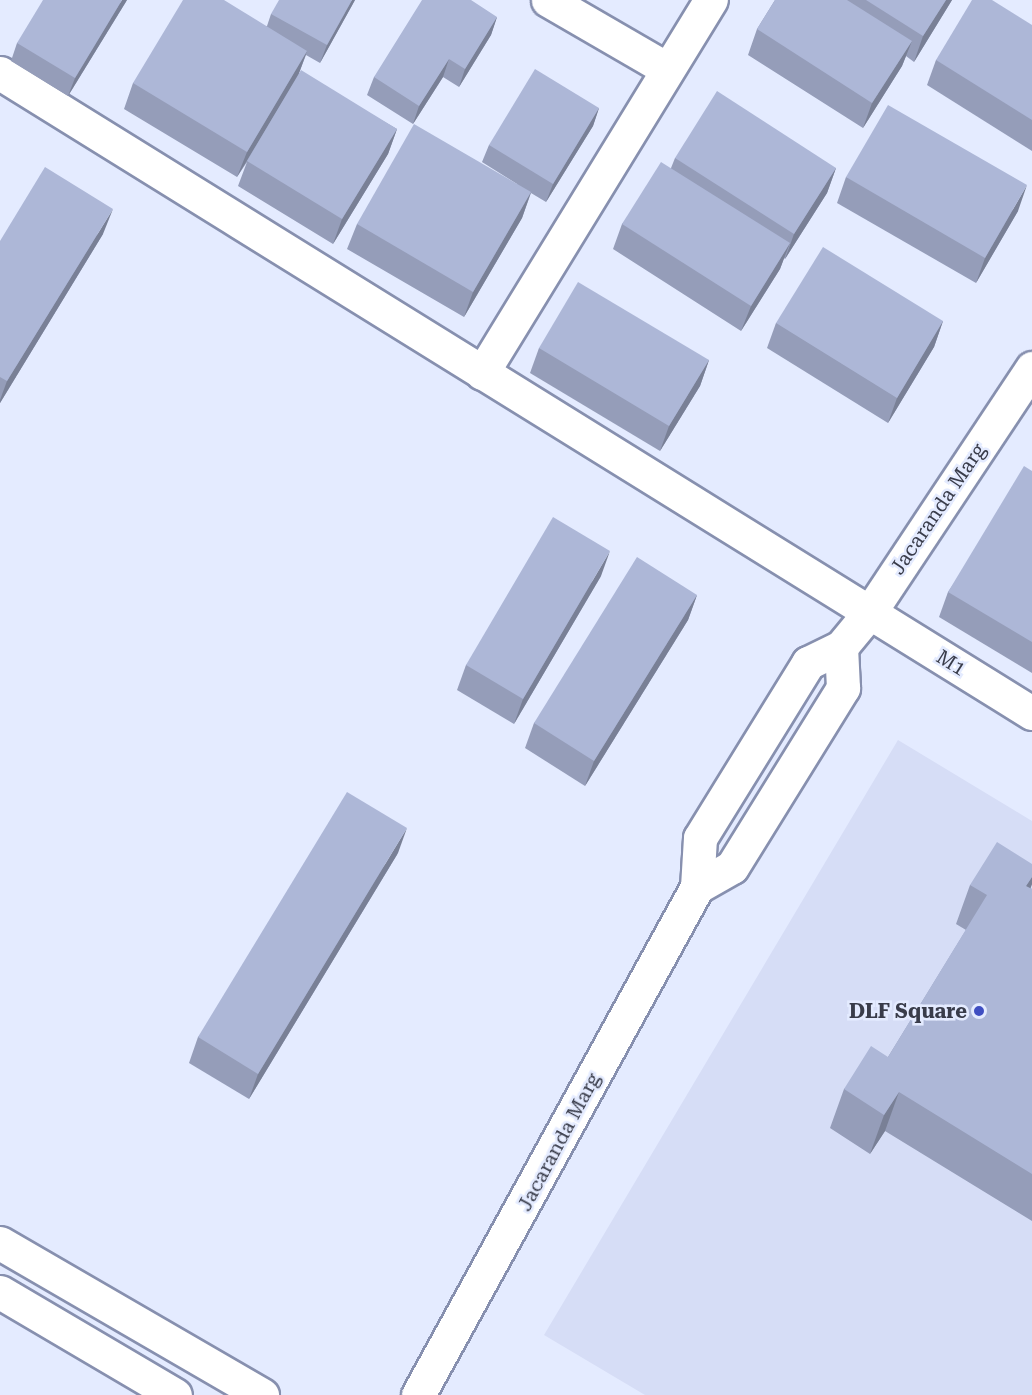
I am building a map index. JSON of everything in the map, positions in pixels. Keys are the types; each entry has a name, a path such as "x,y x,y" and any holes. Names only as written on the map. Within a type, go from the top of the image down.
{"street":[{"path":"548,0 667,69"},
{"path":"482,373 711,0"},
{"name":"M1","path":"0,73 1032,713"},
{"name":"Jacaranda Marg","path":"418,1395 697,887 700,838 807,663 841,647 870,612 1032,368"},
{"path":"697,887 732,867 843,688 841,647"},
{"path":"0,1243 262,1395"},
{"path":"0,1292 175,1395"}],"shaded area":[{"name":"DLF Square","path":"898,740 1032,821 1032,1395 645,1395 544,1335"}],"building":[{"path":"43,0 122,0 75,78 17,43"},
{"path":"183,0 224,0 307,51 247,152 133,83"},
{"path":"279,0 352,0 327,45 271,14"},
{"path":"422,0 471,0 497,17 465,69 449,59 419,106 374,77"},
{"path":"775,0 847,0 912,41 872,103 757,29"},
{"path":"866,0 946,0 923,36"},
{"path":"972,0 992,0 1032,25 1032,120 936,60"},
{"path":"535,69 599,108 553,184 489,145"},
{"path":"301,70 397,129 342,219 247,161"},
{"path":"717,91 836,168 794,234 675,158"},
{"path":"888,105 1027,185 985,258 846,177"},
{"path":"414,124 531,192 473,292 357,224"},
{"path":"661,162 790,243 751,306 622,224"},
{"path":"45,167 113,209 7,381 0,377 0,241"},
{"path":"823,247 943,321 897,398 776,323"},
{"path":"578,282 709,360 669,426 539,348"},
{"path":"1024,466 1032,471 1032,642 948,592"},
{"path":"553,517 610,551 523,699 466,665"},
{"path":"637,557 697,595 594,761 534,723"},
{"path":"347,792 407,828 258,1074 198,1037"},
{"name":"DLF Square","path":"997,842 1032,864 1032,877 1026,886 1032,889 1032,1174 899,1092 884,1115 844,1089 871,1046 888,1057 987,895 970,885"}],"place":[{"name":"DLF Square","path":"979,1011"}]}
